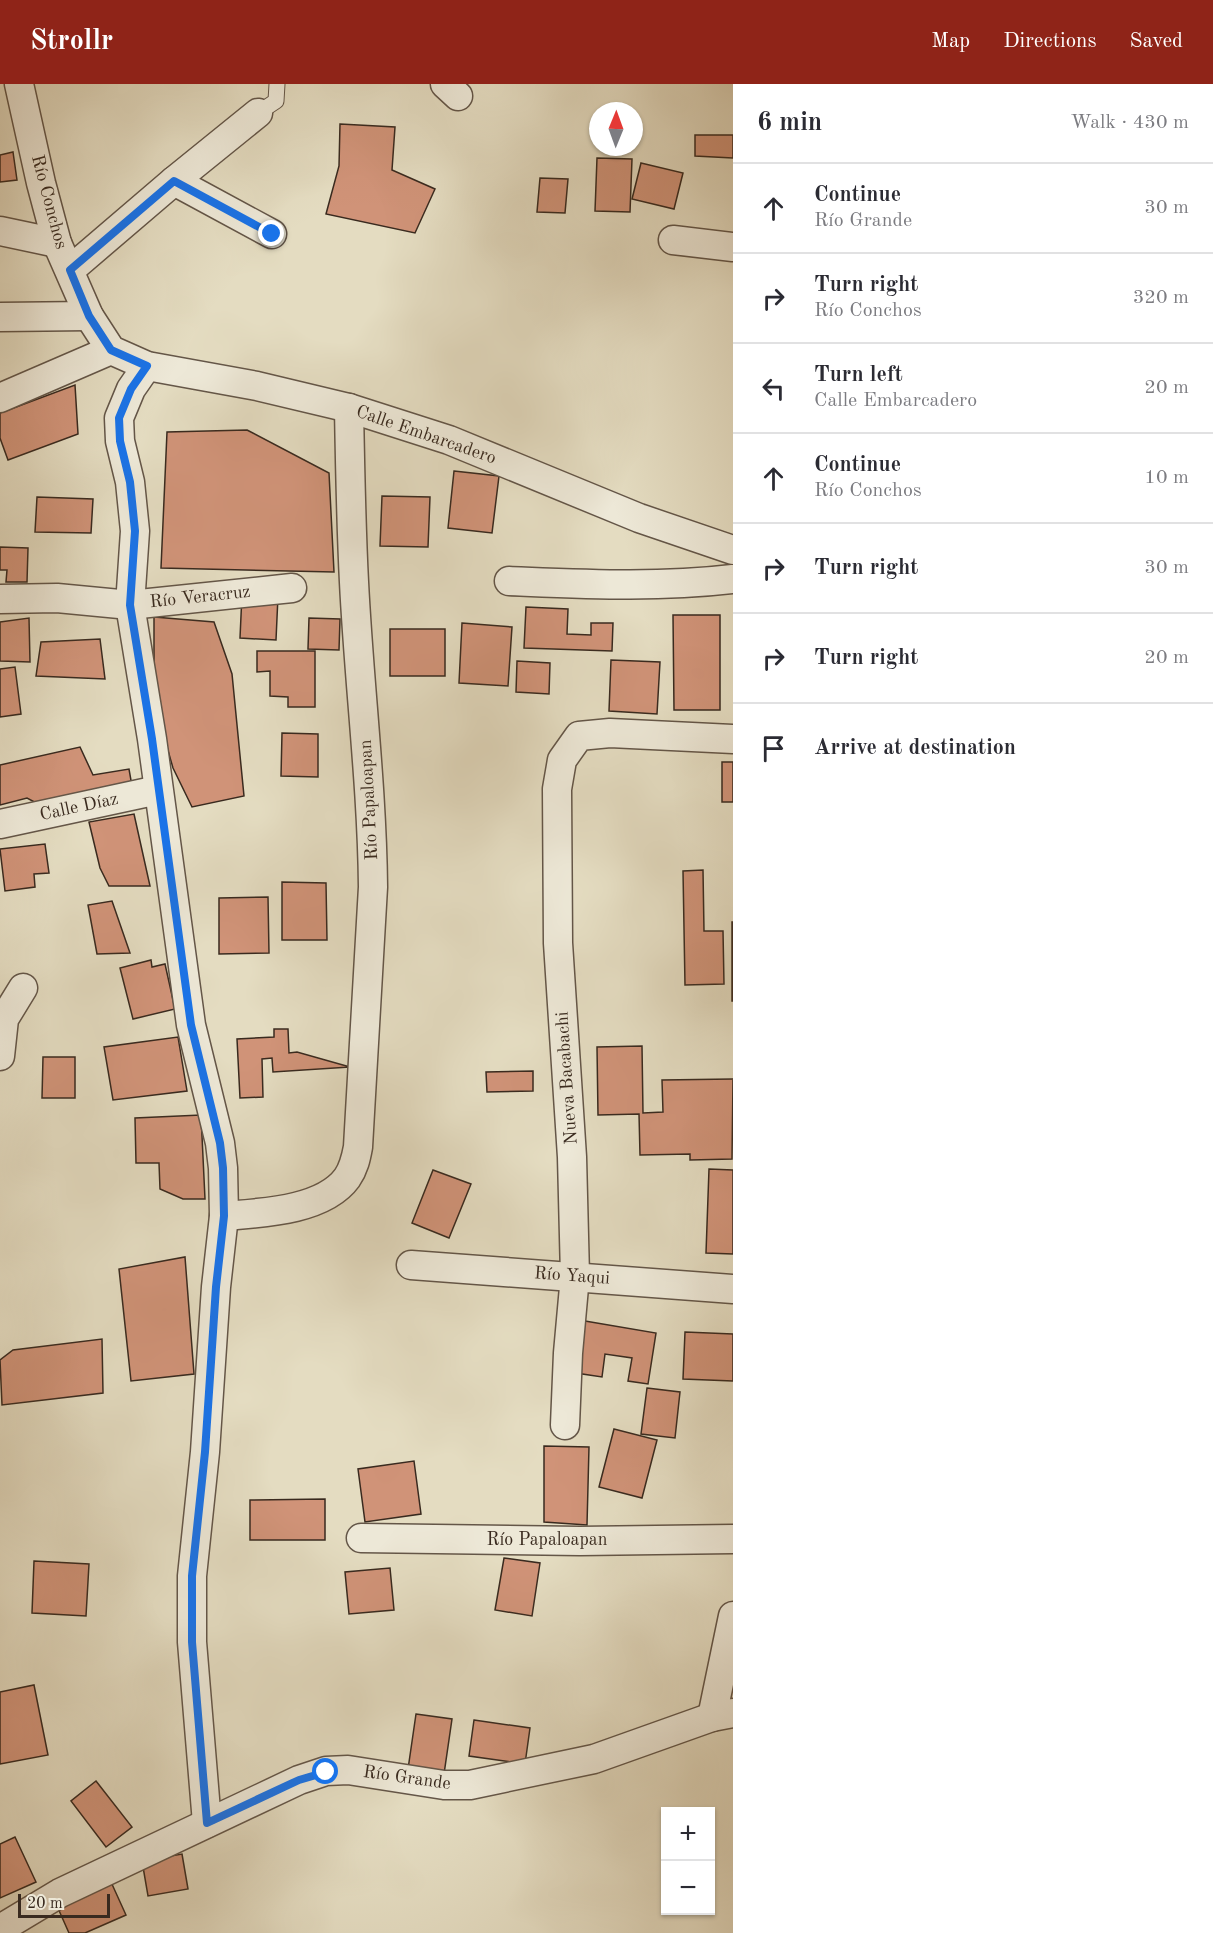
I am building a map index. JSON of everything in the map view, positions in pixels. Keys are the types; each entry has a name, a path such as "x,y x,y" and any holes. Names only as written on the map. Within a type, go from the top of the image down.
{"street":[{"name":"Río Conchos","path":"19,84 40,183 57,243 89,316"},
{"path":"70,270 258,113"},
{"path":"174,181 272,234"},
{"path":"0,231 57,243"},
{"path":"673,240 733,247"},
{"path":"0,317 89,316 111,350 0,398"},
{"name":"Calle Embarcadero","path":"111,350 147,366 257,386 349,408 448,440 639,518 733,550"},
{"path":"147,366 131,389 119,418 120,441 130,482 135,531 130,605 152,739 191,1025 220,1143 223,1168 224,1216 216,1287 205,1452 192,1576 192,1642 207,1823"},
{"name":"Río Papaloapan","path":"224,1216 294,1208 312,1201 339,1187 348,1177 355,1164 358,1147 373,887 370,790 354,582 349,408"},
{"path":"509,581 688,585 733,579"},
{"name":"Río Veracruz","path":"0,599 57,598 130,605 292,588"},
{"name":"Nueva Bacabachi","path":"565,1425 568,1353 575,1276 572,1157 558,943 556,789 562,760 579,736 610,733 733,739"},
{"name":"Calle Díaz","path":"0,824 158,790"},
{"path":"0,1056 4,1019 23,988"},
{"name":"Río Yaqui","path":"411,1265 733,1289"},
{"name":"Río Papaloapan","path":"361,1538 580,1541 733,1539"},
{"path":"722,1715 732,1628"},
{"name":"Río Grande","path":"0,1929 60,1893 299,1780 326,1772 348,1770 444,1785 470,1785 594,1759 722,1715"}],"lane":[{"path":"258,113 276,101 278,84"}],"building":[{"path":"340,124 395,127 392,170 435,189 415,233 326,214 339,166"},
{"path":"695,135 733,135 733,158 695,156"},
{"path":"13,152 17,180 0,182 0,155"},
{"path":"597,158 632,159 630,212 595,211"},
{"path":"641,163 683,173 674,209 632,199"},
{"path":"540,178 568,179 565,213 537,212"},
{"path":"75,385 78,434 8,460 0,438 0,413"},
{"path":"247,430 329,473 334,572 161,568 167,432"},
{"path":"454,471 499,476 492,533 448,528"},
{"path":"382,496 430,497 428,547 380,546"},
{"path":"37,497 93,499 91,533 35,532"},
{"path":"0,547 28,548 27,582 6,582 7,570 0,570"},
{"path":"242,594 278,596 276,640 240,638"},
{"path":"526,607 568,609 567,634 591,635 591,623 613,623 612,651 524,648"},
{"path":"673,615 720,615 720,710 674,710"},
{"path":"154,617 214,622 232,674 244,796 192,807 173,768 161,726 154,673"},
{"path":"29,618 30,662 0,661 0,622"},
{"path":"309,618 340,619 339,650 308,649"},
{"path":"462,623 512,627 508,686 459,683"},
{"path":"390,629 445,629 445,676 390,676"},
{"path":"100,639 105,679 36,676 41,642"},
{"path":"257,651 315,651 315,707 288,707 288,697 270,696 270,671 257,672"},
{"path":"611,660 660,662 657,714 609,711"},
{"path":"517,661 550,663 549,694 516,692"},
{"path":"15,667 21,714 0,717 0,669"},
{"path":"282,733 318,734 318,777 281,776"},
{"path":"80,747 93,775 129,769 132,786 44,807 27,798 0,805 0,765"},
{"path":"722,762 733,762 733,802 722,802"},
{"path":"134,814 150,886 109,886 100,868 89,822"},
{"path":"45,844 49,873 34,874 35,887 5,891 0,849"},
{"path":"703,870 704,931 723,931 724,984 685,985 683,871"},
{"path":"282,882 326,883 327,940 282,940"},
{"path":"268,897 269,953 219,954 219,898"},
{"path":"112,901 130,953 97,954 88,905"},
{"path":"733,922 733,1001 732,1001"},
{"path":"151,960 152,967 165,964 175,1009 133,1019 120,968"},
{"path":"274,1029 288,1029 289,1053 297,1052 350,1067 273,1072 272,1058 262,1059 263,1097 240,1098 237,1039 274,1037"},
{"path":"178,1037 187,1091 113,1100 104,1047"},
{"path":"642,1046 643,1113 663,1112 662,1080 733,1079 732,1159 690,1160 690,1154 640,1155 639,1114 598,1115 597,1047"},
{"path":"43,1057 75,1057 75,1098 42,1098"},
{"path":"533,1071 533,1091 487,1092 486,1072"},
{"path":"201,1115 205,1199 183,1199 160,1189 159,1163 136,1163 135,1118"},
{"path":"709,1169 733,1170 733,1254 706,1253"},
{"path":"433,1170 471,1184 449,1238 412,1223"},
{"path":"185,1257 194,1374 131,1381 119,1269"},
{"path":"585,1321 656,1333 648,1384 628,1381 632,1358 605,1354 602,1377 576,1373"},
{"path":"685,1332 733,1334 733,1381 683,1379"},
{"path":"102,1339 103,1393 2,1405 0,1360 13,1350"},
{"path":"647,1388 680,1392 675,1438 641,1434"},
{"path":"614,1429 657,1440 642,1498 599,1487"},
{"path":"544,1446 589,1447 587,1525 544,1522"},
{"path":"414,1461 421,1514 365,1522 358,1469"},
{"path":"325,1499 325,1540 250,1540 250,1500"},
{"path":"504,1558 540,1563 532,1616 495,1610"},
{"path":"34,1561 89,1564 86,1616 32,1613"},
{"path":"390,1568 394,1610 349,1614 345,1572"},
{"path":"34,1685 48,1755 0,1764 0,1692"},
{"path":"416,1714 452,1719 443,1781 407,1776"},
{"path":"474,1720 530,1728 525,1764 469,1756"},
{"path":"96,1781 132,1827 106,1847 71,1801"},
{"path":"15,1837 36,1882 0,1898 0,1844"},
{"path":"182,1854 188,1889 148,1896 142,1861"},
{"path":"111,1882 126,1915 85,1933 69,1933 57,1906"}],"route":[{"path":"272,234 174,181 70,270 89,316 111,350 147,366 131,389 119,418 120,441 130,482 135,531 130,605 152,739 191,1025 220,1143 223,1168 224,1216 216,1287 205,1452 192,1576 192,1642 196,1709 207,1823 299,1780 326,1772"}]}
